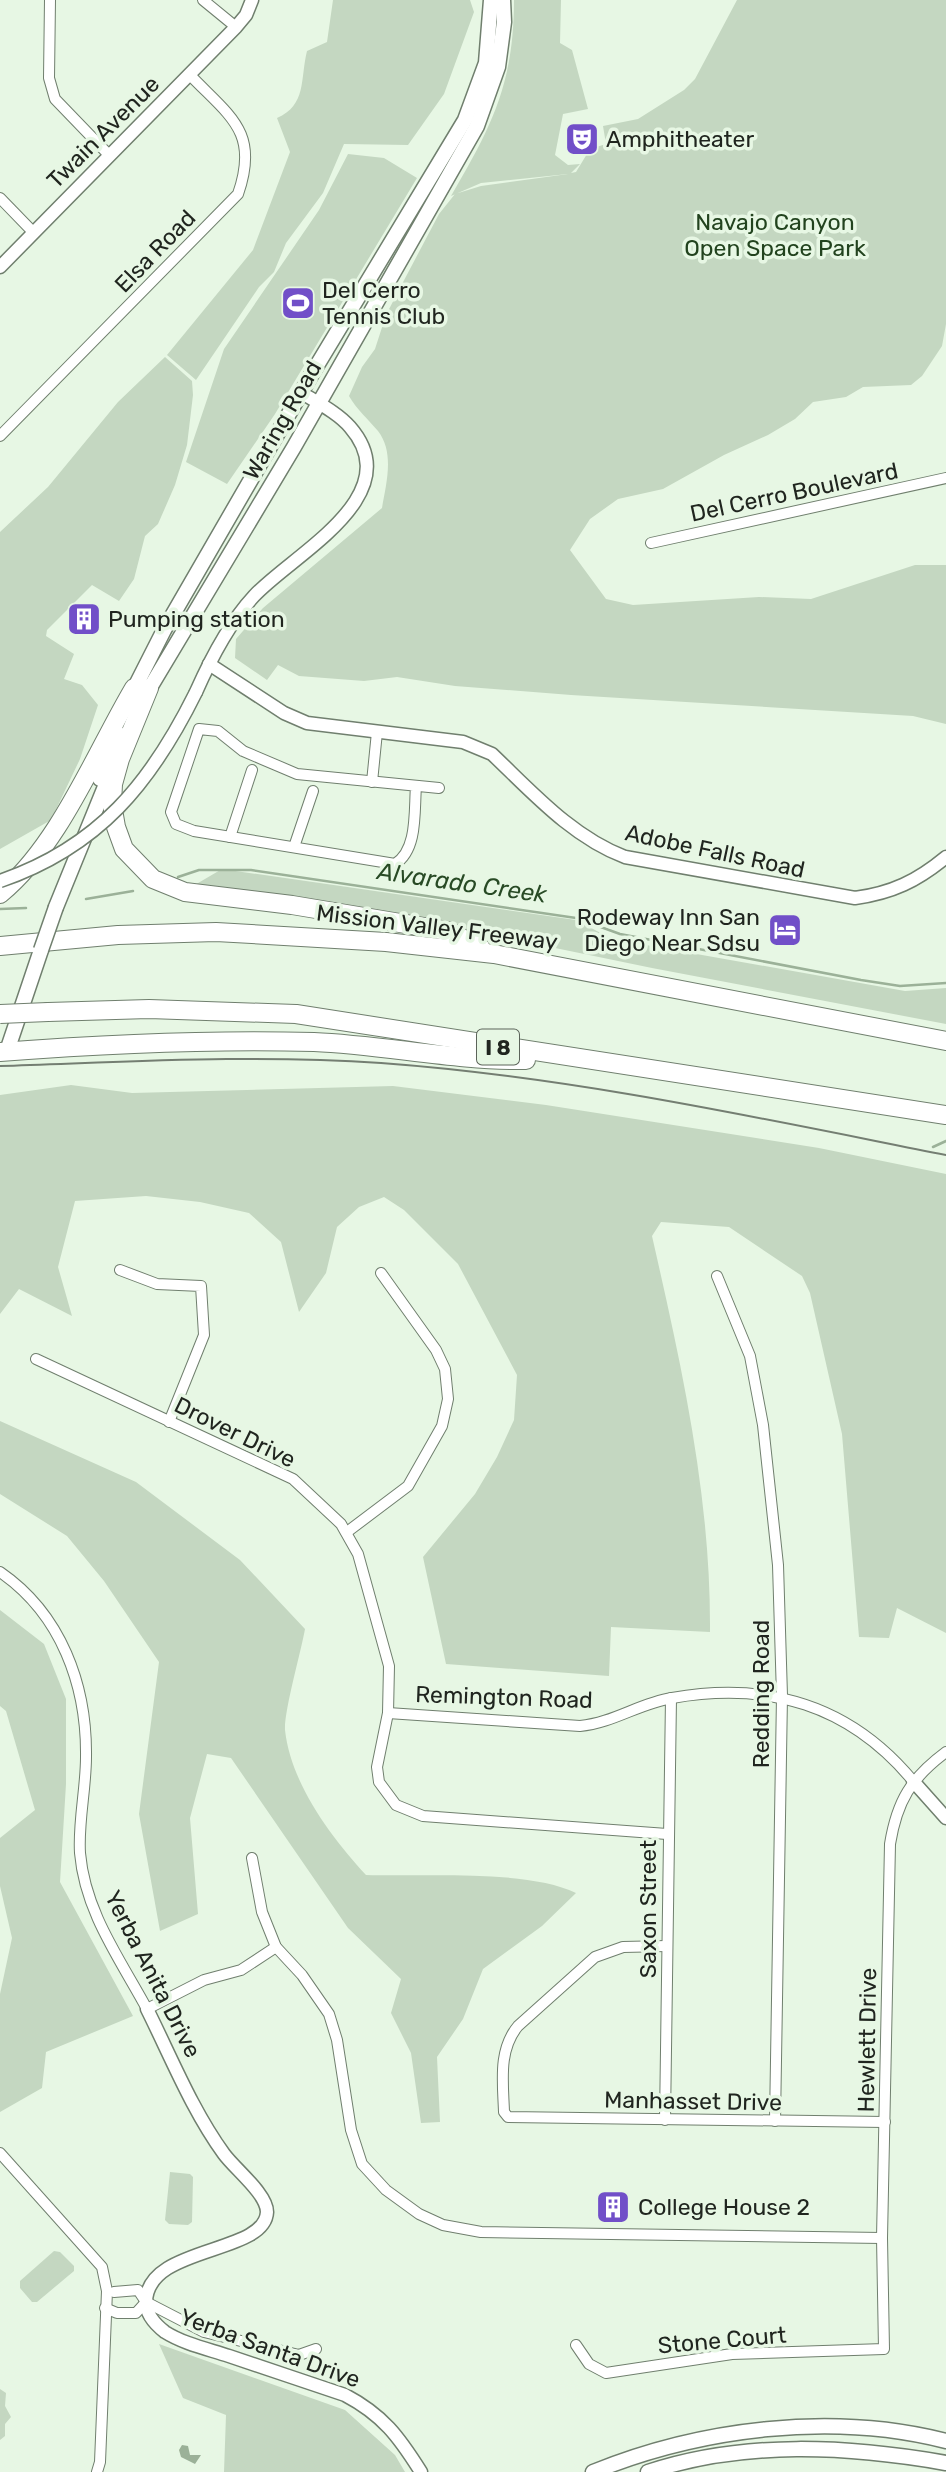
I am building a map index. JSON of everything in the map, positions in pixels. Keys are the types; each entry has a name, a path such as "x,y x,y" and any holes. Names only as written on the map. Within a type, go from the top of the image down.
{"highway":[{"path":"0,894 23,875 52,834 141,688"},
{"path":"141,688 113,783 112,804 124,849 153,879 184,892 316,908 448,931 494,954"},
{"name":"Mission Valley Freeway","path":"0,946 118,935 216,932 319,936 494,954 946,1041"},
{"name":"I 8","path":"0,1014 149,1009 296,1014 946,1115"},
{"path":"3,1052 212,1042 316,1042 485,1061 572,1059"}],"main road":[{"name":"Waring Road","path":"3,1052 141,688 302,393 466,120 486,64 491,0"},
{"name":"Waring Road","path":"141,688 294,447 477,125 498,67 504,22 503,0"},
{"path":"593,2472 655,2450 752,2432 796,2428 874,2429 946,2441"},
{"path":"648,2472 734,2454 811,2448 891,2454 946,2463"}],"street":[{"path":"50,0 49,78 55,99 108,155"},
{"path":"203,0 236,27"},
{"name":"Twain Avenue","path":"0,267 236,27 246,15 252,0"},
{"name":"Elsa Road","path":"0,436 238,194 247,168 244,140 235,122 189,74"},
{"path":"0,198 33,233"},
{"path":"0,881 64,851 103,824 138,787 170,744 209,664 246,605 276,575 348,515 361,494 366,472 362,446 350,427 302,393"},
{"name":"Del Cerro Boulevard","path":"651,543 946,478"},
{"name":"Adobe Falls Road","path":"209,664 296,719 480,747 492,754 558,817 611,852 635,859 855,898 886,894 910,884 946,857"},
{"path":"416,786 410,846 405,858 395,864 230,836 176,824 171,812 199,729 218,732 243,751 297,774 439,788"},
{"path":"372,782 377,732"},
{"path":"230,836 252,770"},
{"path":"294,847 313,791"},
{"path":"120,1270 158,1284 201,1286 204,1335 169,1422"},
{"path":"347,1532 408,1486 442,1426 448,1399 447,1380 436,1350 381,1273"},
{"name":"Redding Road","path":"717,1276 750,1356 763,1425 778,1565 782,1696 775,2121"},
{"name":"Drover Drive","path":"36,1359 293,1479 322,1504 347,1532 358,1554 386,1647 388,1713 377,1767 379,1782 386,1795 405,1810 423,1816 667,1834"},
{"name":"Yerba Anita Drive","path":"0,1572 19,1587 55,1629 74,1667 85,1712 86,1758 80,1853 90,1904 201,2117 228,2159 257,2190 267,2213 254,2234 172,2267 151,2285 142,2302"},
{"name":"Remington Road","path":"388,1713 580,1726 604,1722 671,1698 782,1696 817,1707 878,1744 946,1818"},
{"name":"Saxon Street","path":"665,2120 671,1698"},
{"name":"Hewlett Drive","path":"884,2349 882,2238 890,1844 895,1812 913,1781 946,1752"},
{"path":"252,1858 261,1912 276,1947 302,1975 329,2014 337,2040 351,2130 362,2164 397,2199 432,2220 481,2232 882,2238"},
{"name":"Manhasset Drive","path":"667,1946 623,1947 595,1957 518,2025 508,2038 503,2063 504,2112 508,2118 885,2122"},
{"path":"147,2009 204,1980 241,1970 276,1947"},
{"path":"1,2155 102,2267 111,2291 100,2462 97,2472"},
{"path":"109,2309 142,2302 138,2290 111,2291"},
{"name":"Yerba Santa Drive","path":"142,2302 204,2332 299,2355 316,2349"},
{"name":"Yerba Santa Drive","path":"142,2302 153,2320 180,2340 345,2395 366,2406 386,2422 421,2472"},
{"name":"Stone Court","path":"576,2345 589,2364 606,2373 732,2354 884,2349"}],"green space":[{"path":"333,0 470,0 474,12 444,94 408,145 344,144 323,193 286,243 274,272 259,287 196,380 167,355 253,250 290,152 277,118 287,113 298,98 307,51 327,42"},
{"name":"Navajo Canyon Open Space Park","path":"514,0 561,0 560,43 572,50 588,109 563,114 555,155 568,165 580,164 571,173 576,172 590,149 606,144 603,126 638,119 684,90 695,79 737,0 946,0 946,324 942,346 922,376 911,385 863,387 846,397 813,402 795,419 768,435 724,455 663,489 618,499 590,519 570,550 606,599 633,605 759,597 811,599 915,565 946,565 946,724 913,716 571,695 455,686 397,677 364,681 299,676 278,665 267,680 235,658 236,639 263,608 382,508 388,469 386,449 378,431 349,396 362,367 375,349 386,315 401,286 439,214 455,194 451,196 489,125 505,80 510,56","holes":["568,174 481,186 457,193 481,183"]},
{"name":"Del Cerro Tennis Club","path":"348,154 384,158 417,178 275,414 227,484 186,462 224,349 319,210"},
{"path":"165,357 192,381 187,445 175,485 158,524 145,536 134,579 119,601 92,585 47,630 46,636 74,654 64,679 82,685 98,705 80,759 51,820 0,849 0,532 48,487 118,402"},
{"path":"222,869 576,920 612,939 905,991 946,988 946,1024 652,968 382,912 193,886"},
{"path":"71,1085 132,1093 393,1086 546,1105 819,1148 946,1174 946,1633 897,1608 889,1638 859,1637 842,1434 810,1293 802,1276 729,1227 661,1222 652,1236 693,1433 706,1532 710,1632 611,1627 609,1676 446,1664 423,1557 475,1494 497,1457 514,1420 517,1375 458,1264 404,1210 384,1197 359,1207 337,1227 326,1273 299,1312 281,1242 249,1213 200,1202 146,1196 75,1201 58,1267 72,1316 19,1289 0,1314 0,1095"},
{"path":"0,1421 136,1482 240,1560 305,1629 285,1721 289,1750 295,1770 315,1808 339,1844 366,1875 503,1877 555,1885 576,1893 542,1926 483,1969 463,2019 437,2057 440,2122 421,2123 411,2053 391,2013 401,1979 348,1928 231,1758 207,1754 190,1818 198,1914 160,1931 139,1814 159,1662 104,1581 67,1536 0,1494"},
{"path":"0,1610 44,1644 66,1699 66,1784 60,1882 133,2016 46,2052 42,2088 0,2112 0,1994 12,1938 0,1886 0,1838 35,1810 6,1711 0,1706"},
{"path":"170,2172 190,2174 193,2177 192,2222 188,2225 169,2224 165,2220"},
{"path":"54,2251 60,2252 74,2266 74,2271 37,2302 32,2302 20,2288 20,2281"},
{"path":"159,2344 345,2410 395,2455 405,2472 224,2472 226,2415 183,2398"},
{"path":"0,2389 6,2393 5,2406 11,2417 5,2424 5,2436 0,2440"}],"shaded area":[{"path":"182,2445 188,2446 190,2455 201,2455 195,2464 181,2457 179,2450"}],"waterway":[{"name":"Alvarado Creek","path":"178,877 199,870 251,870 576,918 620,934 861,980 900,986 946,983"},
{"name":"Alvarado Creek","path":"86,899 133,891"},
{"name":"Alvarado Creek","path":"0,909 26,908"},
{"path":"933,1147 946,1141"}],"tram line":[{"path":"0,1066 286,1059 452,1069 665,1100 946,1155"}],"place":[{"name":"Amphitheater","path":"582,139"},
{"name":"Del Cerro Tennis Club","path":"298,303"},
{"name":"Pumping station","path":"84,619"},
{"name":"Rodeway Inn San Diego Near Sdsu","path":"785,930"},
{"name":"College House 2","path":"613,2207"}]}
